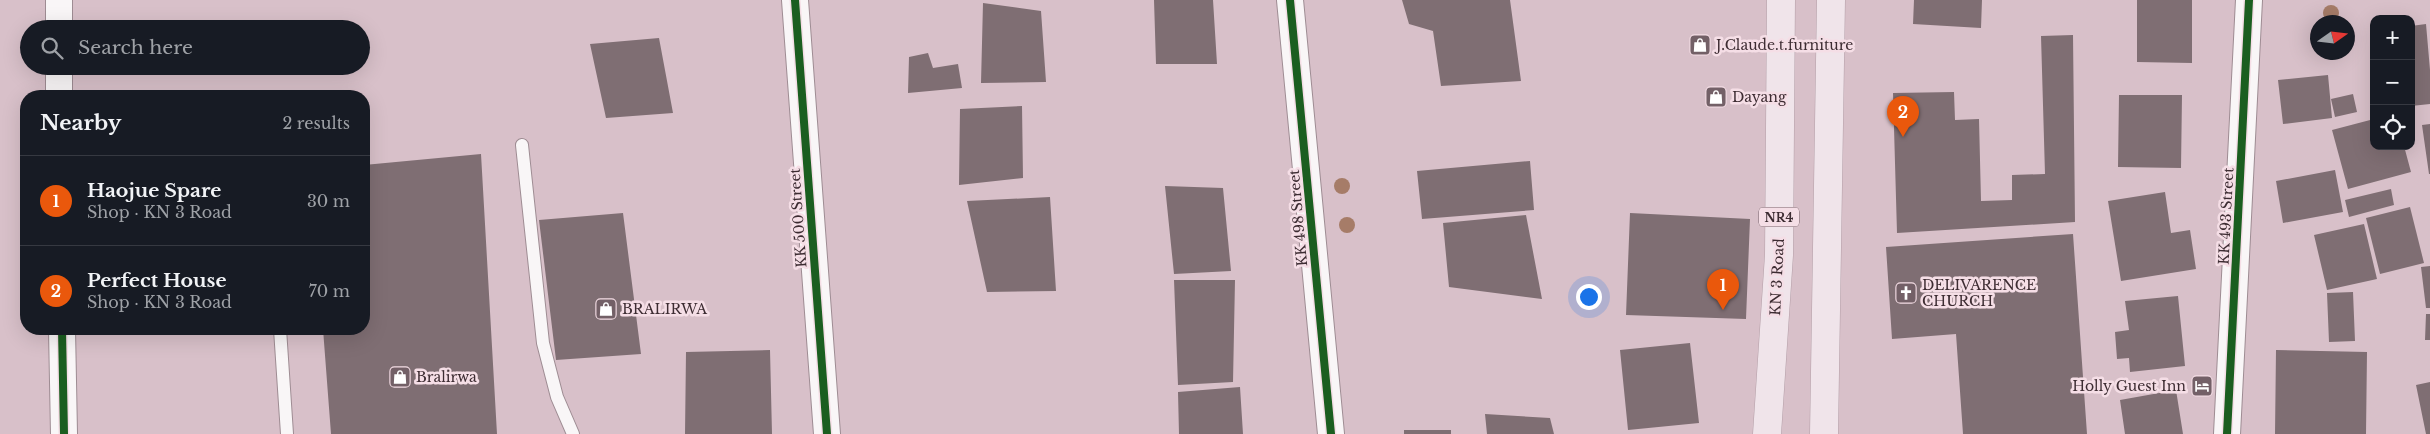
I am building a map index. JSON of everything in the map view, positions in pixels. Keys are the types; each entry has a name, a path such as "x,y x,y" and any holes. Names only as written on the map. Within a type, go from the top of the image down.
{"highway":[{"name":"KN 3 Road","path":"1766,434 1779,255 1781,0"},
{"path":"1824,434 1831,0"}],"street":[{"path":"59,0 59,20"},
{"name":"KK 500 Street","path":"795,0 827,434"},
{"name":"KK 498 Street","path":"1290,0 1330,434"},
{"name":"KK 493 Street","path":"2227,434 2248,0"},
{"path":"59,75 59,90"},
{"path":"62,335 64,434"}],"lane":[{"path":"522,146 543,343 557,397 573,434"},
{"path":"280,335 287,434"}],"building":[{"path":"1154,0 1213,0 1217,64 1156,64"},
{"path":"1402,0 1510,0 1521,81 1441,86 1433,31 1409,24"},
{"path":"1914,0 1982,0 1981,28 1913,24"},
{"path":"2137,0 2192,0 2192,63 2137,62"},
{"path":"983,3 1041,11 1046,82 981,83"},
{"path":"2426,24 2430,70 2430,104 2415,106 2415,60 2415,25"},
{"path":"2073,35 2075,222 1897,233 1893,93 1954,92 1955,120 1979,119 1981,201 2012,200 2012,175 2045,174 2041,36"},
{"path":"659,38 673,113 606,118 590,44"},
{"path":"928,53 933,68 958,64 962,88 908,93 909,57"},
{"path":"2328,75 2332,118 2283,124 2278,80"},
{"path":"2353,94 2357,112 2335,117 2331,99"},
{"path":"2119,95 2182,95 2181,168 2118,167"},
{"path":"1022,106 1023,178 959,185 960,109"},
{"path":"2370,120 2370,150 2405,150 2411,172 2348,189 2332,130"},
{"path":"2430,124 2430,174 2429,174 2422,125"},
{"path":"481,154 497,434 331,434 323,335 370,335 370,164"},
{"path":"1530,161 1534,210 1422,219 1417,171"},
{"path":"2335,170 2343,212 2283,223 2276,181"},
{"path":"1165,186 1223,188 1231,271 1174,274"},
{"path":"2391,189 2394,205 2349,217 2345,200"},
{"path":"2165,192 2171,233 2190,230 2196,269 2121,281 2108,201"},
{"path":"1050,197 1056,291 987,292 967,201"},
{"path":"2410,207 2424,263 2380,274 2366,218"},
{"path":"623,213 641,354 556,360 539,220"},
{"path":"1630,213 1750,219 1746,319 1626,315"},
{"path":"1526,215 1542,299 1449,287 1443,223"},
{"path":"2364,224 2377,279 2327,290 2314,235"},
{"path":"2073,234 2087,434 1963,434 1956,334 1892,339 1886,247"},
{"path":"2430,266 2430,308 2426,308 2421,267"},
{"path":"1174,280 1235,280 1233,382 1178,385"},
{"path":"2353,292 2355,341 2329,342 2327,293"},
{"path":"2178,296 2185,366 2130,372 2129,358 2117,359 2115,332 2129,330 2125,301"},
{"path":"2426,314 2430,314 2430,340 2425,340"},
{"path":"1690,343 1699,423 1628,430 1620,350"},
{"path":"770,350 772,434 685,434 686,352"},
{"path":"2276,350 2367,352 2366,434 2275,434"},
{"path":"2430,382 2430,434 2426,434 2416,385"},
{"path":"1240,387 1243,434 1179,434 1178,392"},
{"path":"2176,390 2183,434 2125,434 2120,400"},
{"path":"1485,414 1550,418 1554,434 1487,434"},
{"path":"1404,430 1451,430 1451,434 1404,434"}],"cycle path":[{"path":"795,0 827,434"},
{"path":"1290,0 1331,434"},
{"path":"2227,434 2249,0"},
{"path":"62,335 64,434"}],"place":[{"name":"J.Claude.t.furniture","path":"1700,45"},
{"name":"Dayang","path":"1716,97"},
{"name":"Perfect House","path":"1903,137"},
{"name":"DELIVARENCE CHURCH","path":"1906,293"},
{"name":"BRALIRWA","path":"606,309"},
{"name":"Haojue Spare","path":"1723,310"},
{"name":"Bralirwa","path":"400,377"},
{"name":"Holly Guest Inn","path":"2202,386"}]}
